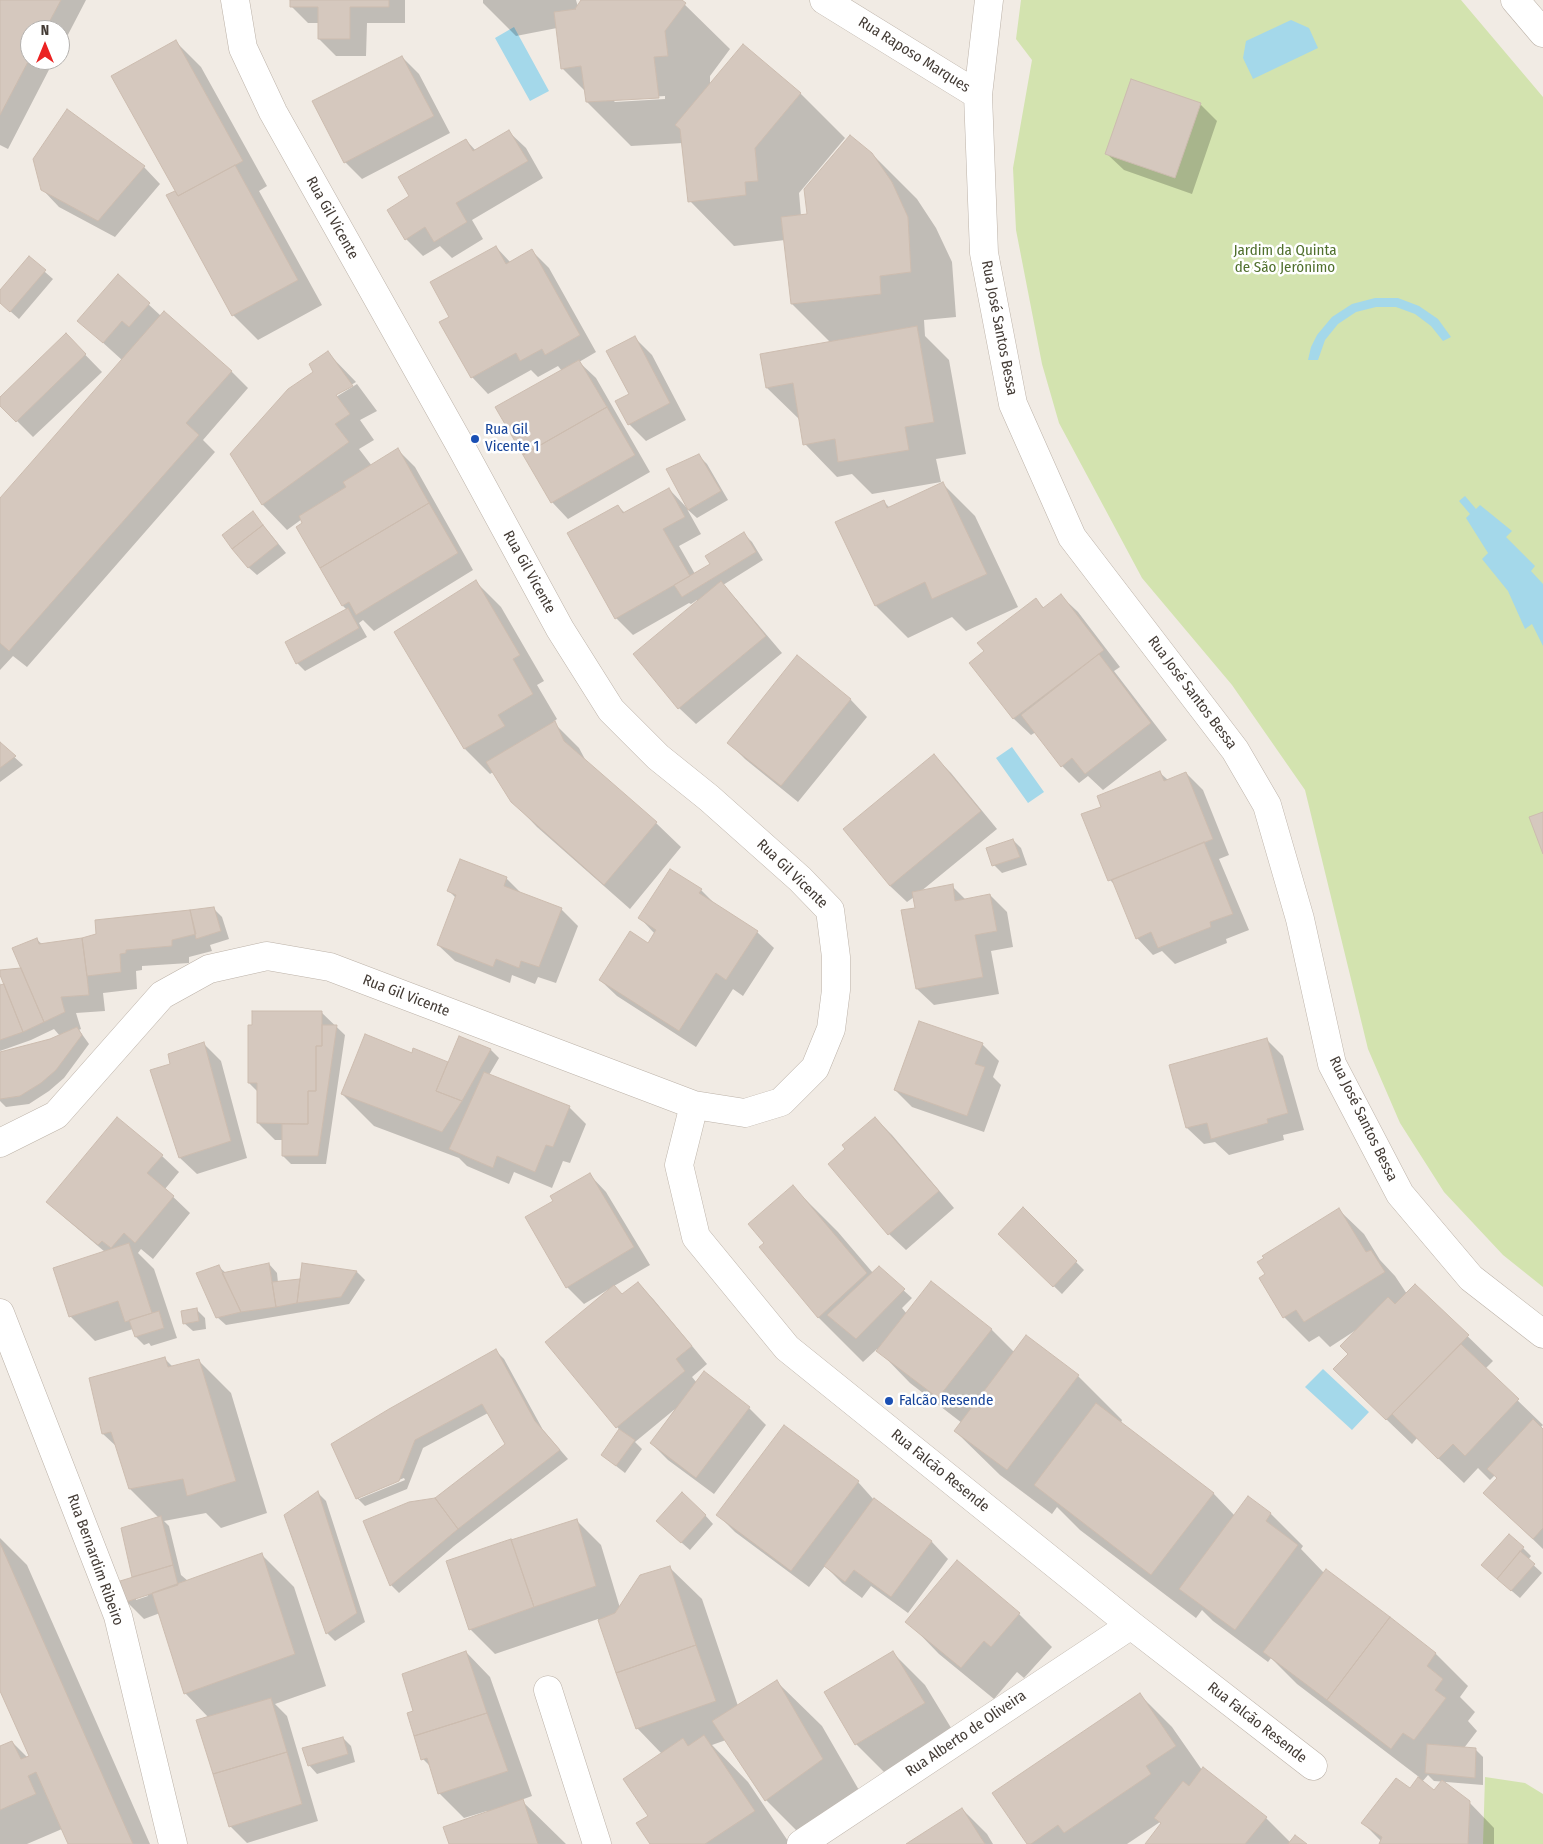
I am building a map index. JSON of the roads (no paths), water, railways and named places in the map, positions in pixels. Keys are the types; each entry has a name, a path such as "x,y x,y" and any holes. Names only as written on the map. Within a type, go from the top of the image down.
{"street":[{"name":"Rua Gil Vicente","path":"0,1143 56,1115 162,995 209,969 267,956 330,967 694,1105 745,1112 781,1102 815,1068 830,1029 836,990 836,956 830,910 793,873 709,798 658,757 611,710 560,629 273,112 243,48 235,0"},
{"name":"Rua Raposo Marques","path":"824,0 978,95"},
{"name":"Rua José Santos Bessa","path":"989,0 978,95 984,253 1013,404 1072,537 1235,750 1267,805 1300,919 1332,1064 1400,1194 1472,1278 1543,1334"},
{"path":"1515,0 1543,34"},
{"name":"Rua Falcão Resende","path":"694,1105 679,1165 696,1237 787,1348 1131,1625 1313,1766"},
{"name":"Rua Bernardim Ribeiro","path":"0,1313 118,1616 173,1844"},
{"name":"Rua Alberto de Oliveira","path":"801,1844 1131,1625"},
{"path":"548,1690 596,1844"}],"water":[{"path":"1291,20 1309,28 1318,48 1253,79 1243,58 1246,41"},
{"path":"514,27 549,91 530,101 495,38"},
{"path":"1375,298 1398,298 1419,306 1438,319 1451,337 1443,341 1431,326 1415,314 1396,307 1376,307 1356,312 1338,324 1325,340 1318,360 1308,360 1311,347 1317,335 1332,317 1352,304"},
{"path":"1465,496 1476,509 1480,505 1512,531 1506,537 1535,566 1531,571 1543,584 1543,646 1532,624 1525,629 1508,591 1482,559 1488,553 1466,518 1470,514 1459,501"},
{"path":"1012,747 1044,792 1028,803 996,758"},
{"path":"1323,1369 1369,1412 1352,1430 1305,1387"}],"place":[{"name":"Rua Gil Vicente 1","path":"475,439"},
{"name":"Falcão Resende","path":"889,1401"}],"park label":[{"name":"Jardim da Quinta de São Jerónimo","path":"1285,260"}]}
